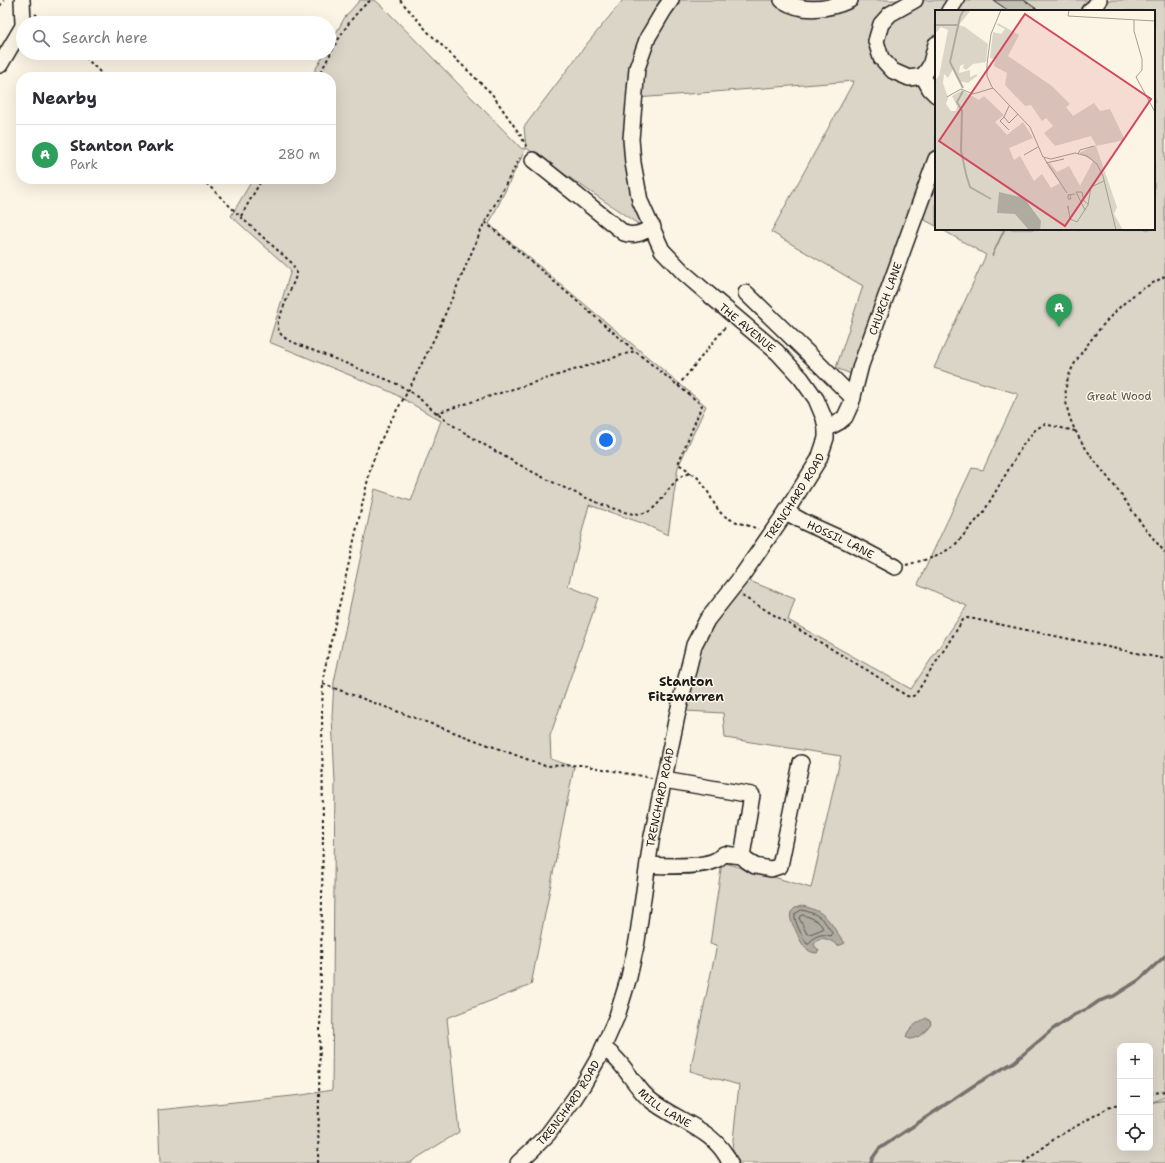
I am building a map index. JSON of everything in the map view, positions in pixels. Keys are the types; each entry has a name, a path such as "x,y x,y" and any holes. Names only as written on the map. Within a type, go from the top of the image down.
{"street":[{"path":"22,0 23,16"},
{"name":"THE AVENUE","path":"671,0 648,37 638,68 631,139 633,163 640,201 653,227 662,250 685,274 777,352 801,378 816,399 824,418 826,433"},
{"path":"782,0 799,8 810,9 833,6 850,0"},
{"path":"915,0 890,14 881,24 876,40 881,58 893,71 909,78 923,76 930,66 935,48"},
{"path":"950,10 956,0"},
{"path":"1090,10 1099,0"},
{"path":"0,65 16,36"},
{"path":"923,76 930,89 935,94"},
{"path":"528,157 624,233 636,235 653,227"},
{"name":"CHURCH LANE","path":"826,433 845,417 851,404 861,365 935,162"},
{"path":"746,293 820,364 852,398"},
{"name":"TRENCHARD ROAD","path":"518,1163 541,1142 555,1126 583,1085 603,1048 617,1016 629,977 637,941 648,865 664,780 694,645 705,624 771,535 819,459 826,433"},
{"name":"HOSSIL LANE","path":"786,512 895,567"},
{"path":"648,865 683,866 708,863 716,860 724,854 742,856 755,866 771,869 780,866 801,763"},
{"path":"664,780 752,795 742,856"},
{"name":"MILL LANE","path":"603,1048 610,1052 636,1085 650,1099 663,1109 708,1135 724,1151 730,1163"}],"path":[{"path":"0,6 4,0"},
{"path":"336,45 350,20 364,5 371,0"},
{"path":"318,1163 323,833 322,710 324,672 371,466 381,440 408,391 437,333 485,222 512,172 528,157 521,136 492,94 428,32 400,0"},
{"path":"88,60 101,72"},
{"path":"321,72 328,60"},
{"path":"207,184 240,217 292,263 295,268 296,276 278,321 279,333 282,336 394,383 419,398 436,413 475,439 536,473 582,496 606,505 640,514 649,512 658,504 680,478 684,475 691,474"},
{"path":"240,217 259,184"},
{"path":"485,222 635,351 702,405 678,464 699,478 716,507 726,517 771,535"},
{"path":"1165,276 1141,290 1116,312 1094,336 1071,371 1066,386 1066,406 1075,431 1099,467 1117,488 1138,519 1165,554"},
{"path":"678,386 734,317"},
{"path":"436,413 635,351"},
{"path":"895,567 935,557 954,546 983,513 1023,446 1034,431 1044,424 1075,431"},
{"path":"732,589 911,697 914,696 919,689 963,620 967,618 1165,659"},
{"path":"323,684 545,766 581,765 664,780"},
{"path":"1153,1093 1165,1091"},
{"path":"1023,1163 1057,1137 1117,1105"}],"green space":[{"name":"Great Wood","path":"360,0 375,0 522,149 526,147 524,127 586,45 623,0 1165,0 1165,1097 1153,1102 1153,1043 1117,1043 1117,1151 1153,1151 1153,1102 1165,1100 1165,1163 739,1163 732,1149 739,1085 690,1071 717,945 710,944 722,862 811,888 841,756 725,738 723,713 686,711 701,647 710,625 747,580 795,599 788,620 911,689 967,606 918,584 972,468 983,470 1018,394 934,368 986,255 943,230 1004,230 992,256 1005,230 1155,230 1155,10 935,10 935,225 919,217 861,378 836,368 863,286 771,232 854,81 637,98 636,132 645,191 656,224 644,228 526,148 489,224 706,406 678,467 668,535 642,523 589,505 568,586 598,598 550,736 551,759 574,767 531,985 447,1018 459,1132 412,1161 412,1163 160,1163 158,1110 302,1095 332,1090 335,783 332,717 334,682 375,489 411,501 441,421 391,392 269,342 291,270 231,216 250,184 336,184 336,72 314,72 321,60 336,60 336,33 345,17"}],"water":[{"path":"802,906 811,908 828,919 845,943 838,946 829,940 822,938 816,941 814,945 819,951 817,953 809,951 799,938 791,917 791,912 795,908"},
{"path":"926,1018 931,1024 927,1030 912,1039 906,1037 911,1028"}],"building":[{"path":"993,0 1024,0 1038,10 1008,10"}],"waterway":[{"path":"871,1163 879,1149 976,1084 1014,1062 1053,1029 1074,1015 1089,1008 1099,1001 1114,996 1139,980 1165,956"}],"place":[{"name":"Stanton Park","path":"1059,327"}],"district":[{"name":"Stanton Fitzwarren","path":"686,688"}]}
